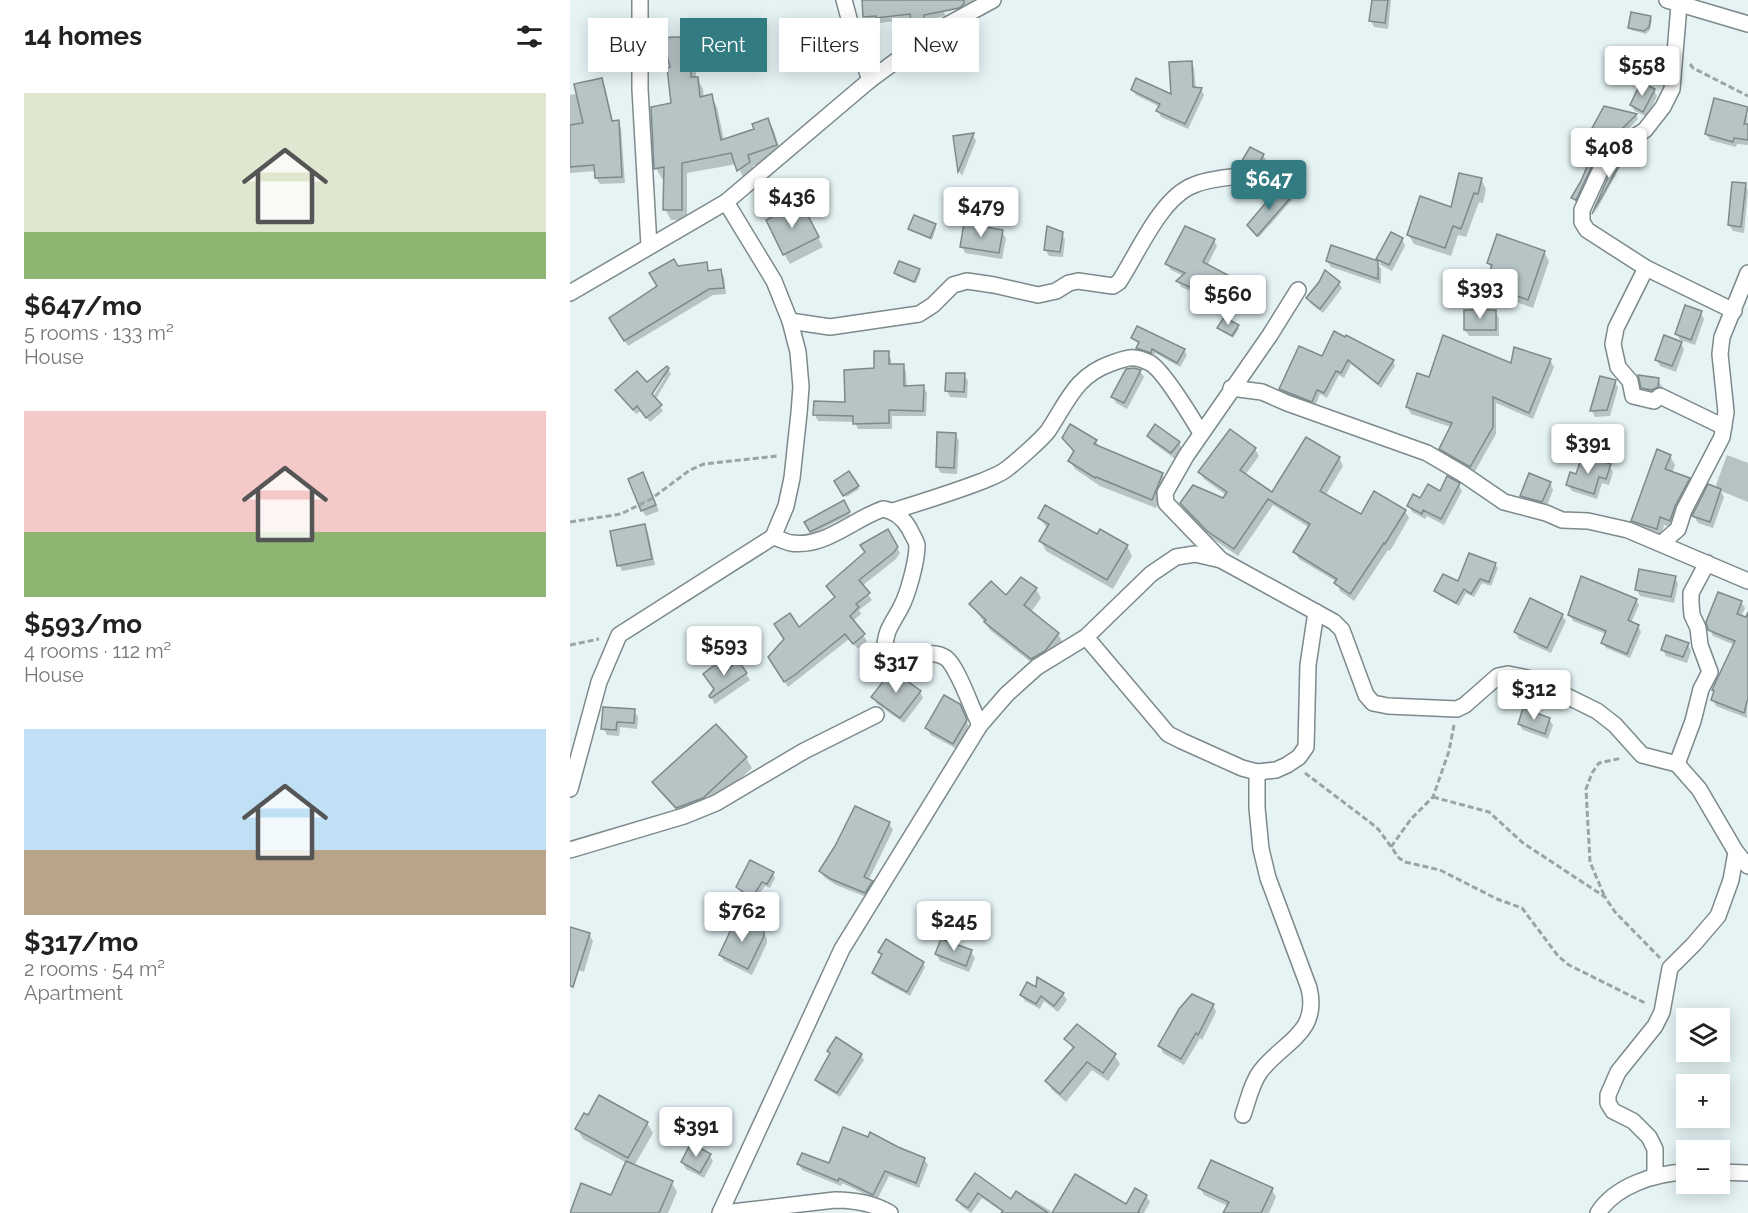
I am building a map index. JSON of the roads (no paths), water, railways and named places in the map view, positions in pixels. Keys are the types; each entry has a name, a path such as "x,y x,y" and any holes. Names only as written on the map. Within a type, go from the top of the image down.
{"street":[{"path":"640,0 640,89 649,246"},
{"path":"844,0 849,22 870,80"},
{"path":"570,293 726,202 870,80 938,30 993,0"},
{"path":"1734,311 1646,268 1587,230 1582,222 1582,210 1605,160 1618,147 1645,130 1669,97 1672,89 1676,47 1673,2 1748,24"},
{"path":"790,321 830,327 919,314 933,305 953,285 967,281 1038,295 1056,291 1069,283 1078,281 1113,286 1119,282 1165,206 1177,194 1194,184 1239,176"},
{"path":"570,789 598,682 619,634 773,537 786,507 795,453 801,387 798,352 790,321 774,281 726,202"},
{"path":"1646,268 1616,328 1613,344 1618,367 1630,381 1630,391 1633,396 1654,400 1660,396 1724,427"},
{"path":"1662,543 1678,530 1684,510 1722,437 1725,396 1720,354 1722,337 1748,273"},
{"path":"1221,560 1166,503 1165,493 1201,433 1270,335 1298,290"},
{"path":"773,537 791,543 808,543 827,538 883,509 893,511 958,491 1002,473 1045,435 1071,392 1084,378 1097,368 1134,356 1142,358 1154,367 1179,397 1201,433"},
{"path":"1232,388 1262,392 1427,453 1504,502 1546,513 1562,520 1588,521 1628,530 1748,581"},
{"path":"893,511 906,523 917,543 902,607 886,634 885,648 892,655 912,656 929,653 946,658 955,671 980,725"},
{"path":"722,1213 842,949 980,725 1007,694 1037,667 1086,637 1151,574 1176,556 1195,554 1221,560 1334,622 1342,630 1366,695 1373,702 1388,706 1457,709 1465,705 1498,676 1508,674 1532,679 1597,711 1615,725 1642,755 1677,764 1699,789 1736,852 1748,866"},
{"path":"1677,764 1693,721 1701,689 1710,672 1700,645 1691,603 1691,593 1707,563"},
{"path":"1086,637 1168,734 1242,768 1257,772 1276,770 1299,757 1306,747 1308,665 1316,612"},
{"path":"570,850 684,816 716,802 804,751 876,715"},
{"path":"1243,1115 1258,1074 1298,1037 1305,1027 1309,1019 1311,999 1310,988 1268,878 1261,849 1257,808 1257,772"},
{"path":"1655,1176 1655,1149 1649,1137 1633,1121 1613,1111 1608,1103 1608,1095 1618,1072 1655,1026 1662,1012 1670,968 1718,916 1731,880 1736,852"},
{"path":"1730,1172 1748,1173"},
{"path":"1598,1213 1603,1205 1628,1187 1655,1176 1676,1174"},
{"path":"722,1213 835,1200 878,1206 890,1213"}]}
